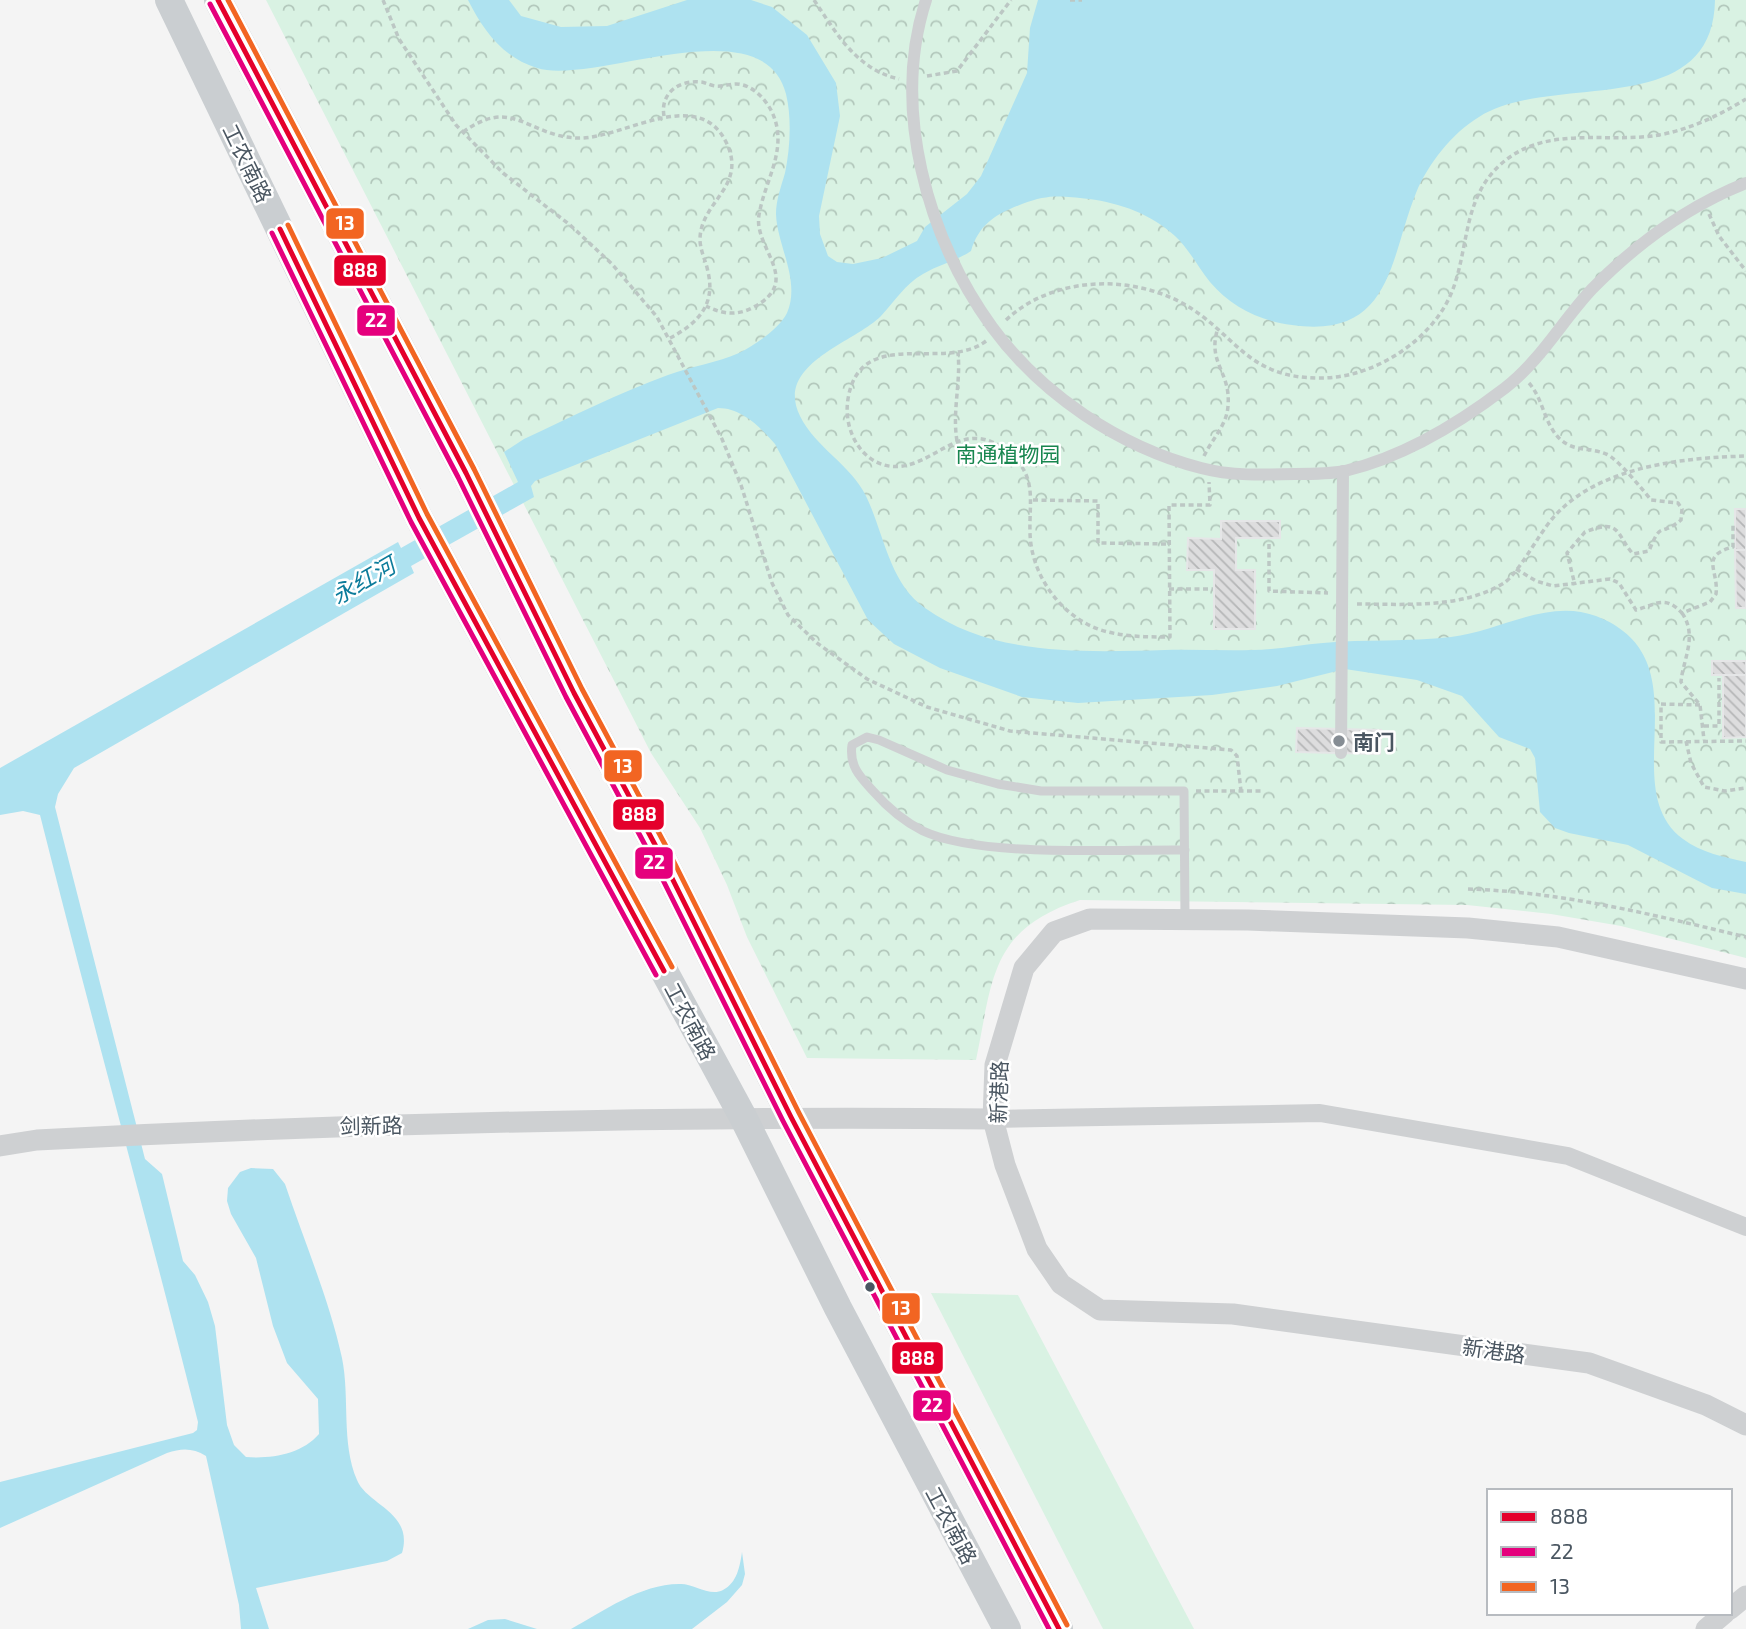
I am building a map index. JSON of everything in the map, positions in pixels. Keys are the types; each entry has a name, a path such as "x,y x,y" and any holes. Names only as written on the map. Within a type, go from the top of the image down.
{"main road":[{"name":"工农南路","path":"169,0 419,518 743,1117 838,1308 1007,1629"},
{"path":"218,0 466,473 791,1117 1059,1629"}],"street":[{"path":"926,0 919,22 914,79 915,133 921,176 959,274 972,299 1009,352 1047,388 1120,435 1158,454 1205,469 1265,475 1343,471 1378,460 1439,433 1537,359 1591,290 1637,247 1704,202 1746,183"},
{"path":"1341,753 1343,471"},
{"name":"新港路","path":"1746,979 1626,951 1545,936 1468,928 1185,919 1090,919 1054,932 1024,968 995,1065 993,1119 1005,1165 1037,1249 1062,1284 1100,1310 1233,1314 1588,1363 1706,1405 1746,1425"},
{"path":"993,1119 1320,1113 1568,1156 1746,1227"},
{"name":"剑新路","path":"0,1146 51,1140 313,1127 743,1117 993,1119"},
{"path":"1732,1607 1746,1596"},
{"path":"1706,1629 1723,1615"}],"lane":[{"path":"1185,850 1002,846 926,832 904,821 885,804 853,767 850,755 852,745 867,737 947,770 998,785 1041,790 1184,791 1185,919"}],"path":[{"path":"383,0 406,50 426,84 463,132 503,173 570,225 612,264 657,317 713,421 741,485 772,583 788,615 817,643 867,679 927,707 1010,732 1231,750 1239,763 1241,791"},
{"path":"814,0 850,52 865,65 883,75 914,79 957,71 1011,0"},
{"path":"1070,0 1082,0"},
{"path":"664,116 663,103 668,92 681,85 691,82 720,87 743,84 754,89 771,110 779,133 775,163 759,217 762,237 776,263 775,285 763,301 744,312 722,313 706,306"},
{"path":"1217,331 1214,355 1227,379 1228,405 1224,423 1206,451 1205,469 1210,505 1169,505 1170,637 1131,636 1101,630 1069,612 1048,588 1035,561 1029,530 1032,500 1026,476 1007,451 987,441 957,442 907,465 886,465 857,446 849,432 848,397 855,382 874,361 906,351 958,353 979,347 1034,301 1079,285 1130,285 1160,293 1186,305 1217,331 1237,350 1273,370 1320,378 1365,370 1408,347 1441,313 1460,267 1464,233 1476,199 1501,164 1517,152 1544,141 1570,137 1629,138 1659,135 1692,127 1746,99"},
{"path":"463,132 491,117 507,116 556,135 594,138 664,116 687,116 703,121 719,131 731,158 728,187 704,222 700,239 710,284 710,298 690,328 670,338"},
{"path":"1704,202 1719,236 1746,271"},
{"path":"957,442 954,414 960,381 958,353"},
{"path":"1520,374 1538,394 1556,436 1574,448 1612,457 1651,500 1678,503 1682,509 1681,520 1659,530 1653,536 1648,551 1636,555 1630,552 1619,530 1614,527 1585,532 1567,553 1575,585"},
{"path":"1269,544 1269,591 1411,604 1465,597 1488,591 1507,581 1566,505 1626,474 1692,458 1746,456"},
{"path":"1032,500 1098,500 1098,543 1169,544"},
{"path":"1682,613 1710,602 1716,594 1712,565 1714,557 1721,550 1733,547 1733,525"},
{"path":"1516,569 1536,581 1553,586 1609,579 1619,583 1636,610 1664,601 1672,603 1687,619 1689,649 1681,682 1700,705 1704,741"},
{"path":"1169,589 1213,589"},
{"path":"1704,726 1719,726 1719,678"},
{"path":"1700,705 1661,704 1661,742 1746,741"},
{"path":"1686,741 1690,763 1704,787 1725,791 1746,788"},
{"path":"1184,791 1262,791"},
{"path":"1468,889 1544,894 1638,910 1746,937"}],"green space":[{"name":"南通植物园","path":"266,0 1746,0 1746,958 1621,926 1551,914 1467,905 1080,900 1050,912 1028,926 1012,942 993,981 976,1060 807,1058 747,937 727,885 700,828 651,753"},
{"path":"931,1293 1018,1295 1194,1629 1103,1629"}],"water":[{"name":"永红河","path":"468,0 509,0 521,16 561,27 607,26 687,0 751,0 772,7 807,35 836,83 840,116 819,216 820,234 828,256 837,262 853,264 882,258 917,241 925,227 967,194 981,176 1027,73 1030,28 1038,0 1715,0 1707,38 1687,64 1658,79 1509,104 1479,117 1459,132 1434,160 1421,182 1381,289 1368,307 1350,320 1325,326 1292,325 1258,316 1237,306 1218,291 1180,241 1156,222 1112,203 1047,197 1022,204 997,216 984,227 971,251 917,278 869,326 807,369 798,382 795,398 800,416 807,427 851,475 866,496 895,571 913,598 952,624 980,636 1072,651 1258,650 1339,642 1451,637 1542,613 1560,611 1578,611 1596,616 1629,636 1647,662 1654,692 1655,788 1664,816 1683,839 1697,848 1746,862 1746,894 1712,888 1628,845 1555,828 1540,812 1535,758 1530,749 1499,737 1462,696 1417,680 1345,669 1277,686 1212,695 1078,703 1022,697 940,668 894,644 868,620 775,444 757,425 735,411 718,408 535,481 531,486 534,497 411,566 414,573 74,768 58,794 55,807 145,1159 162,1174 183,1261 195,1275 208,1302 215,1326 227,1425 234,1445 246,1457 276,1456 295,1451 319,1434 318,1399 287,1363 273,1326 256,1258 231,1214 227,1201 228,1188 240,1172 251,1168 273,1169 285,1184 337,1336 344,1373 347,1435 352,1466 362,1489 396,1518 404,1539 402,1553 387,1561 256,1588 269,1629 241,1629 239,1605 206,1456 197,1451 178,1450 167,1453 0,1528 0,1482 193,1433 197,1430 198,1422 40,815 23,811 0,815 0,768 398,542 401,548 518,482 504,452 524,439 650,382 739,353 752,346 778,325 787,313 791,301 790,276 776,214 788,154 789,114 786,94 771,68 745,54 712,51 563,71 537,68 514,57 495,42"},
{"path":"742,1552 745,1574 742,1585 727,1602 692,1629 571,1629 624,1599 652,1588 681,1584 713,1592 723,1590 735,1579"},
{"path":"505,1619 537,1629 468,1629 488,1620"}],"building":[{"path":"1735,509 1746,509 1746,550 1735,550"},
{"path":"1221,521 1280,521 1280,538 1236,538 1236,570 1255,570 1255,629 1214,629 1214,570 1187,570 1188,538 1221,539"},
{"path":"1735,550 1746,550 1746,608 1736,608"},
{"path":"1712,661 1746,661 1746,675 1712,675"},
{"path":"1723,675 1746,675 1746,737 1723,738"},
{"name":"南门","path":"1297,728 1381,730 1380,754 1296,752"}],"transit line":[{"name":"888","path":"218,0 466,473 574,693 660,854 791,1117 1059,1629"},
{"name":"13","path":"228,0 474,469 582,689 668,850 799,1113 1067,1625"},
{"name":"22","path":"210,4 458,477 566,697 652,858 783,1121 1049,1629"},
{"name":"13","path":"288,225 427,514 672,967"},
{"name":"888","path":"280,229 419,518 664,971"},
{"name":"22","path":"272,233 411,522 656,975"}],"place":[{"name":"南门","path":"1339,741"}]}
